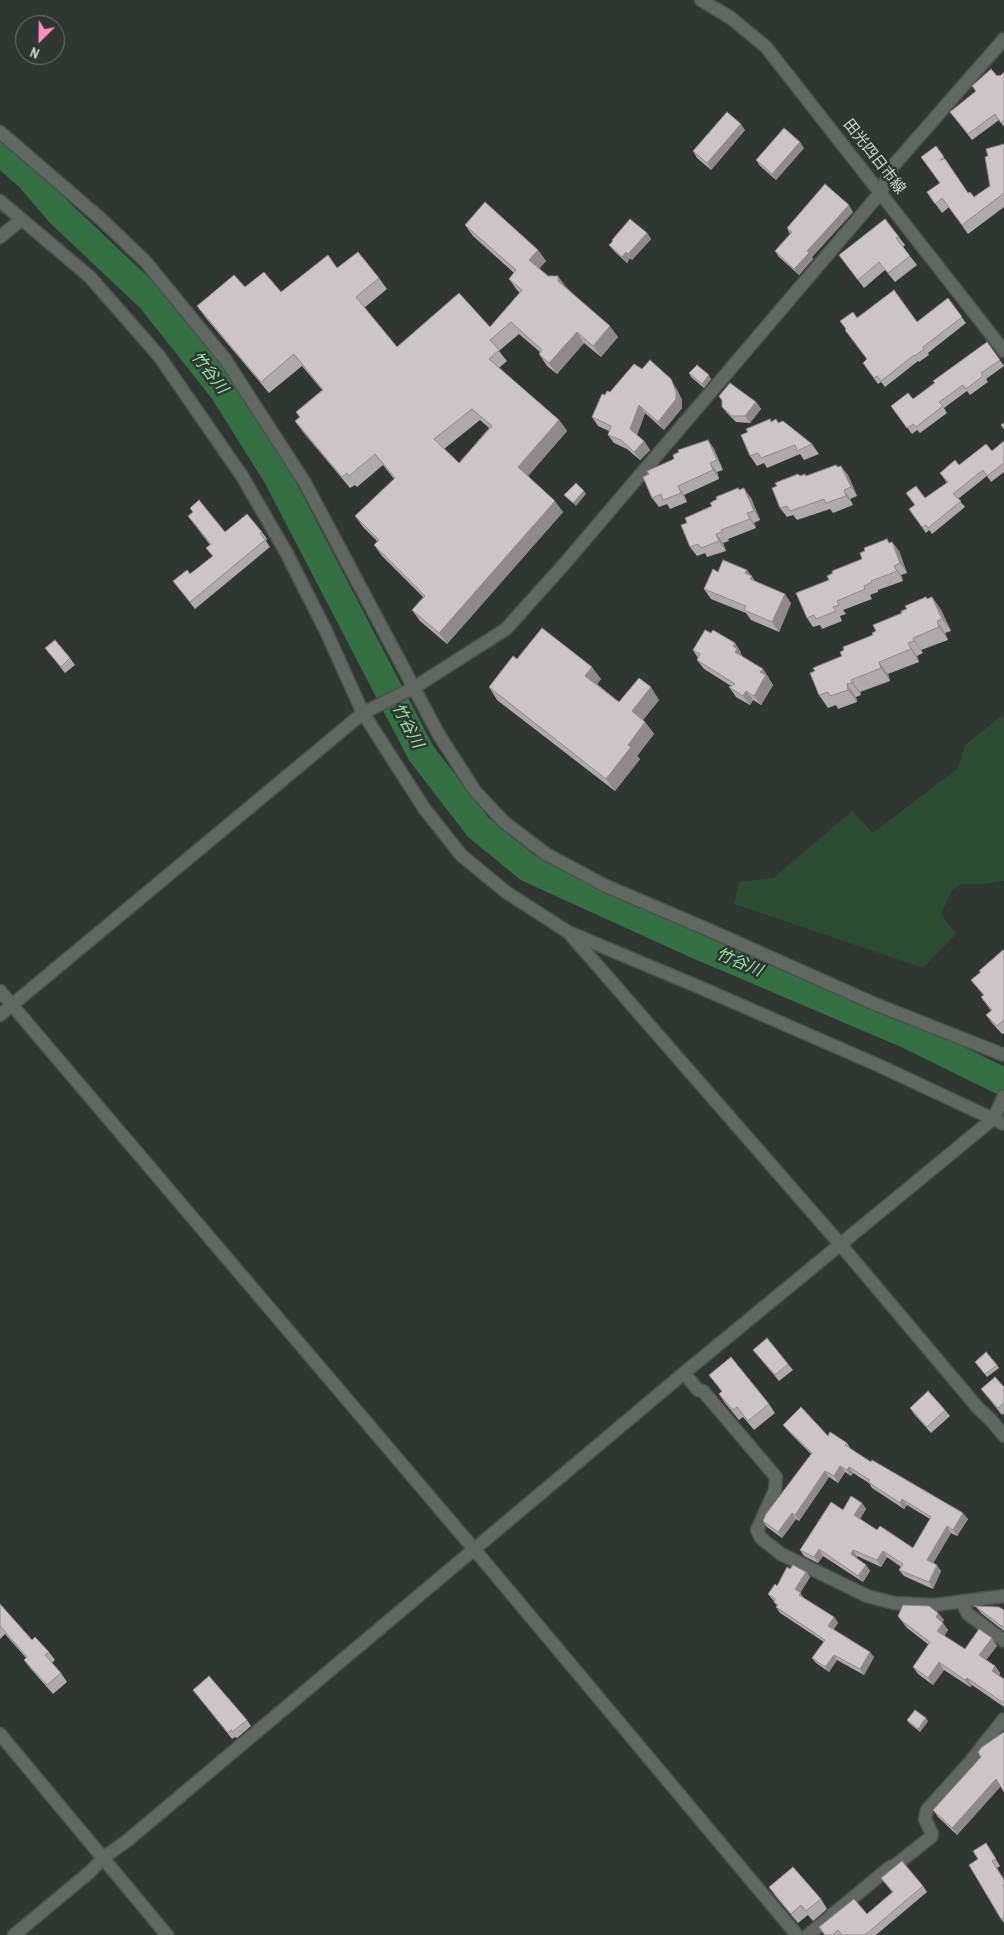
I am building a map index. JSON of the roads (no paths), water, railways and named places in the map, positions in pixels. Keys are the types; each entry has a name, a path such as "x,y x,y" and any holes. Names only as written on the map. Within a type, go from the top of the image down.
{"street":[{"name":"田光四日市線","path":"701,0 731,18 766,47 1004,351"},
{"path":"0,1014 368,710 410,688 506,629 566,562 881,192 893,166 1004,39"},
{"path":"0,132 101,219 145,261 225,359 305,483 410,688 475,791 504,822 546,854 606,886 875,1004 1004,1055"},
{"path":"0,201 90,278 159,356 242,476 286,552 368,710 424,808 461,855 506,892 568,932 699,987 999,1121"},
{"path":"0,237 21,220"},
{"path":"568,932 840,1244 978,1408 1004,1436"},
{"path":"0,991 474,1549 797,1935"},
{"path":"14,1935 91,1871 102,1858 128,1840 840,1244 999,1121 1004,1096"},
{"path":"684,1373 698,1390 703,1391 776,1477 776,1490 757,1530 761,1538 781,1554 838,1583 879,1600 907,1604 962,1602 1004,1596"},
{"path":"962,1602 968,1614 1004,1642"},
{"path":"808,1935 890,1867 893,1867 931,1837 932,1834 925,1819 927,1810 970,1762 1004,1718"},
{"path":"0,1734 167,1935"}],"waterway":[{"name":"竹谷川","path":"0,152 29,177 59,212 151,299 223,390 277,476 421,753 478,827 528,868 693,943 902,1032 1004,1082"}]}
